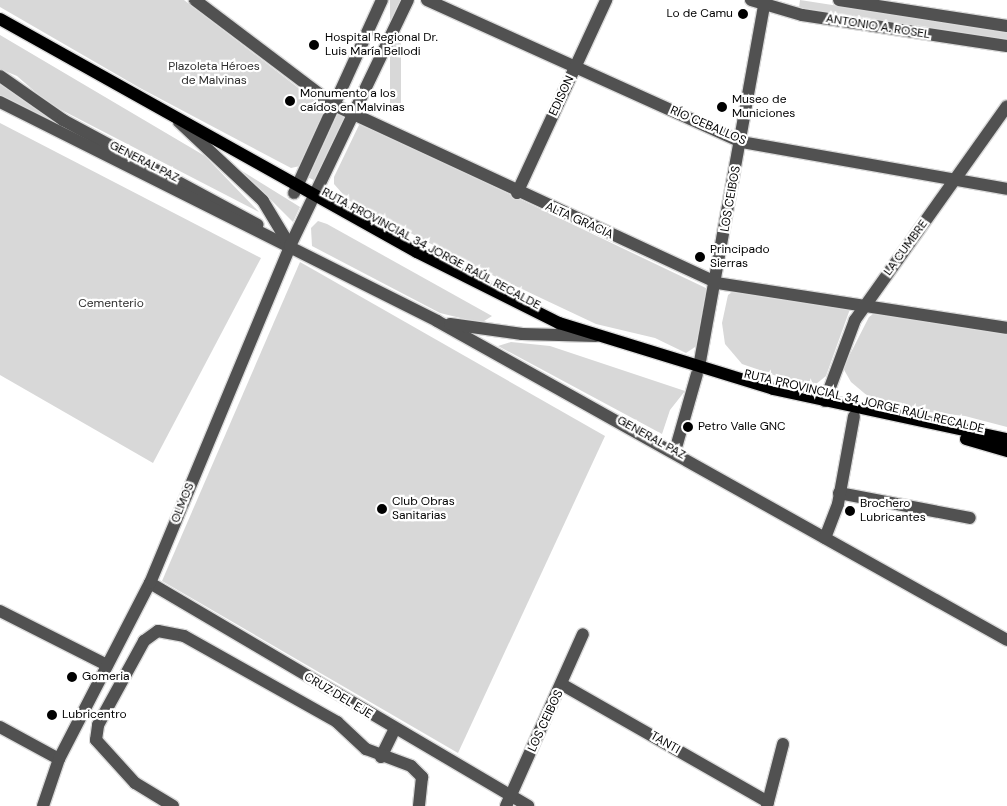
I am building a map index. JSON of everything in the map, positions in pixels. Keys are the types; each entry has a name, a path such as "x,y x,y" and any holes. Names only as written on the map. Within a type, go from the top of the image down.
{"main road":[{"name":"RUTA PROVINCIAL 34 JORGE RAÚL RECALDE","path":"0,19 296,189 518,312 582,338 854,416 1007,451"},
{"name":"RUTA PROVINCIAL 34 JORGE RAÚL RECALDE","path":"312,198 522,306 596,336 698,371 825,401 1007,439"}],"street":[{"name":"ALTA GRACIA","path":"196,0 210,4 334,104 354,115 517,193 717,283 1007,328"},
{"path":"296,189 382,0"},
{"name":"OLMOS","path":"43,806 59,759 150,583 290,246 408,0"},
{"name":"RÍO CEBALLOS","path":"427,0 741,142 1007,189"},
{"name":"EDISON","path":"517,193 606,0"},
{"name":"ANTONIO A. ROSEL","path":"839,0 1007,26"},
{"name":"ANTONIO A. ROSEL","path":"759,2 1007,46"},
{"name":"LOS CEIBOS","path":"675,451 698,371 717,283 741,142 759,2"},
{"name":"GENERAL PAZ","path":"0,76 44,110 229,205 290,246"},
{"name":"GENERAL PAZ","path":"0,102 437,321 675,451 1007,640"},
{"name":"LA CUMBRE","path":"825,401 864,306 1007,106"},
{"path":"177,120 263,201 290,246"},
{"path":"437,321 478,330 582,338 596,336"},
{"path":"825,538 839,493 854,416"},
{"path":"839,493 970,518"},
{"name":"CRUZ DEL EJE","path":"150,583 509,801 528,806"},
{"path":"0,611 107,665"},
{"path":"174,806 135,783 96,740 98,725 144,641 158,631 184,636 337,722 381,757 412,766 422,777 419,806"},
{"name":"LOS CEIBOS","path":"509,801 563,685 583,634"},
{"name":"TANTI","path":"563,685 767,804"},
{"path":"0,727 59,759"},
{"path":"381,757 394,730"},
{"path":"767,804 782,744"}],"green space":[{"name":"Plazoleta Héroes de Malvinas","path":"0,0 184,0 327,110 300,166 291,168 140,88 0,7"},
{"path":"390,0 401,0 401,103 390,103"},
{"path":"800,0 1007,32 1007,42 799,8"},
{"path":"0,35 205,156 259,212 48,103 17,76 0,69"},
{"path":"0,82 185,188 6,102 0,96"},
{"path":"338,114 348,119 316,181 306,176"},
{"name":"Cementerio","path":"0,123 261,258 153,463 0,375"},
{"path":"360,123 710,290 698,345 686,353 655,338 596,324 471,265 348,200 334,184 334,177"},
{"path":"242,171 300,207 293,222"},
{"path":"318,221 327,224 492,316 481,323 440,313 312,246 311,228"},
{"name":"Club Obras Sanitarias","path":"300,262 605,436 458,753 162,581"},
{"path":"735,290 850,309 826,376 816,384 803,385 742,364 725,344 722,323 728,295"},
{"path":"876,312 1007,333 1007,427 965,416 911,410 870,398 851,382 843,368 869,317"},
{"path":"511,342 550,346 685,391 670,410 662,434 498,346"}],"place":[{"name":"Lo de Camu","path":"743,14"},
{"name":"Hospital Regional Dr. Luis María Bellodi","path":"314,45"},
{"name":"Monumento a los caídos en Malvinas","path":"290,101"},
{"name":"Museo de Municiones","path":"722,107"},
{"name":"Principado Sierras","path":"700,257"},
{"name":"Petro Valle GNC","path":"688,427"},
{"name":"Club Obras Sanitarias","path":"382,509"},
{"name":"Brochero Lubricantes","path":"850,511"},
{"name":"Gomeria","path":"72,677"},
{"name":"Lubricentro","path":"52,715"}]}
